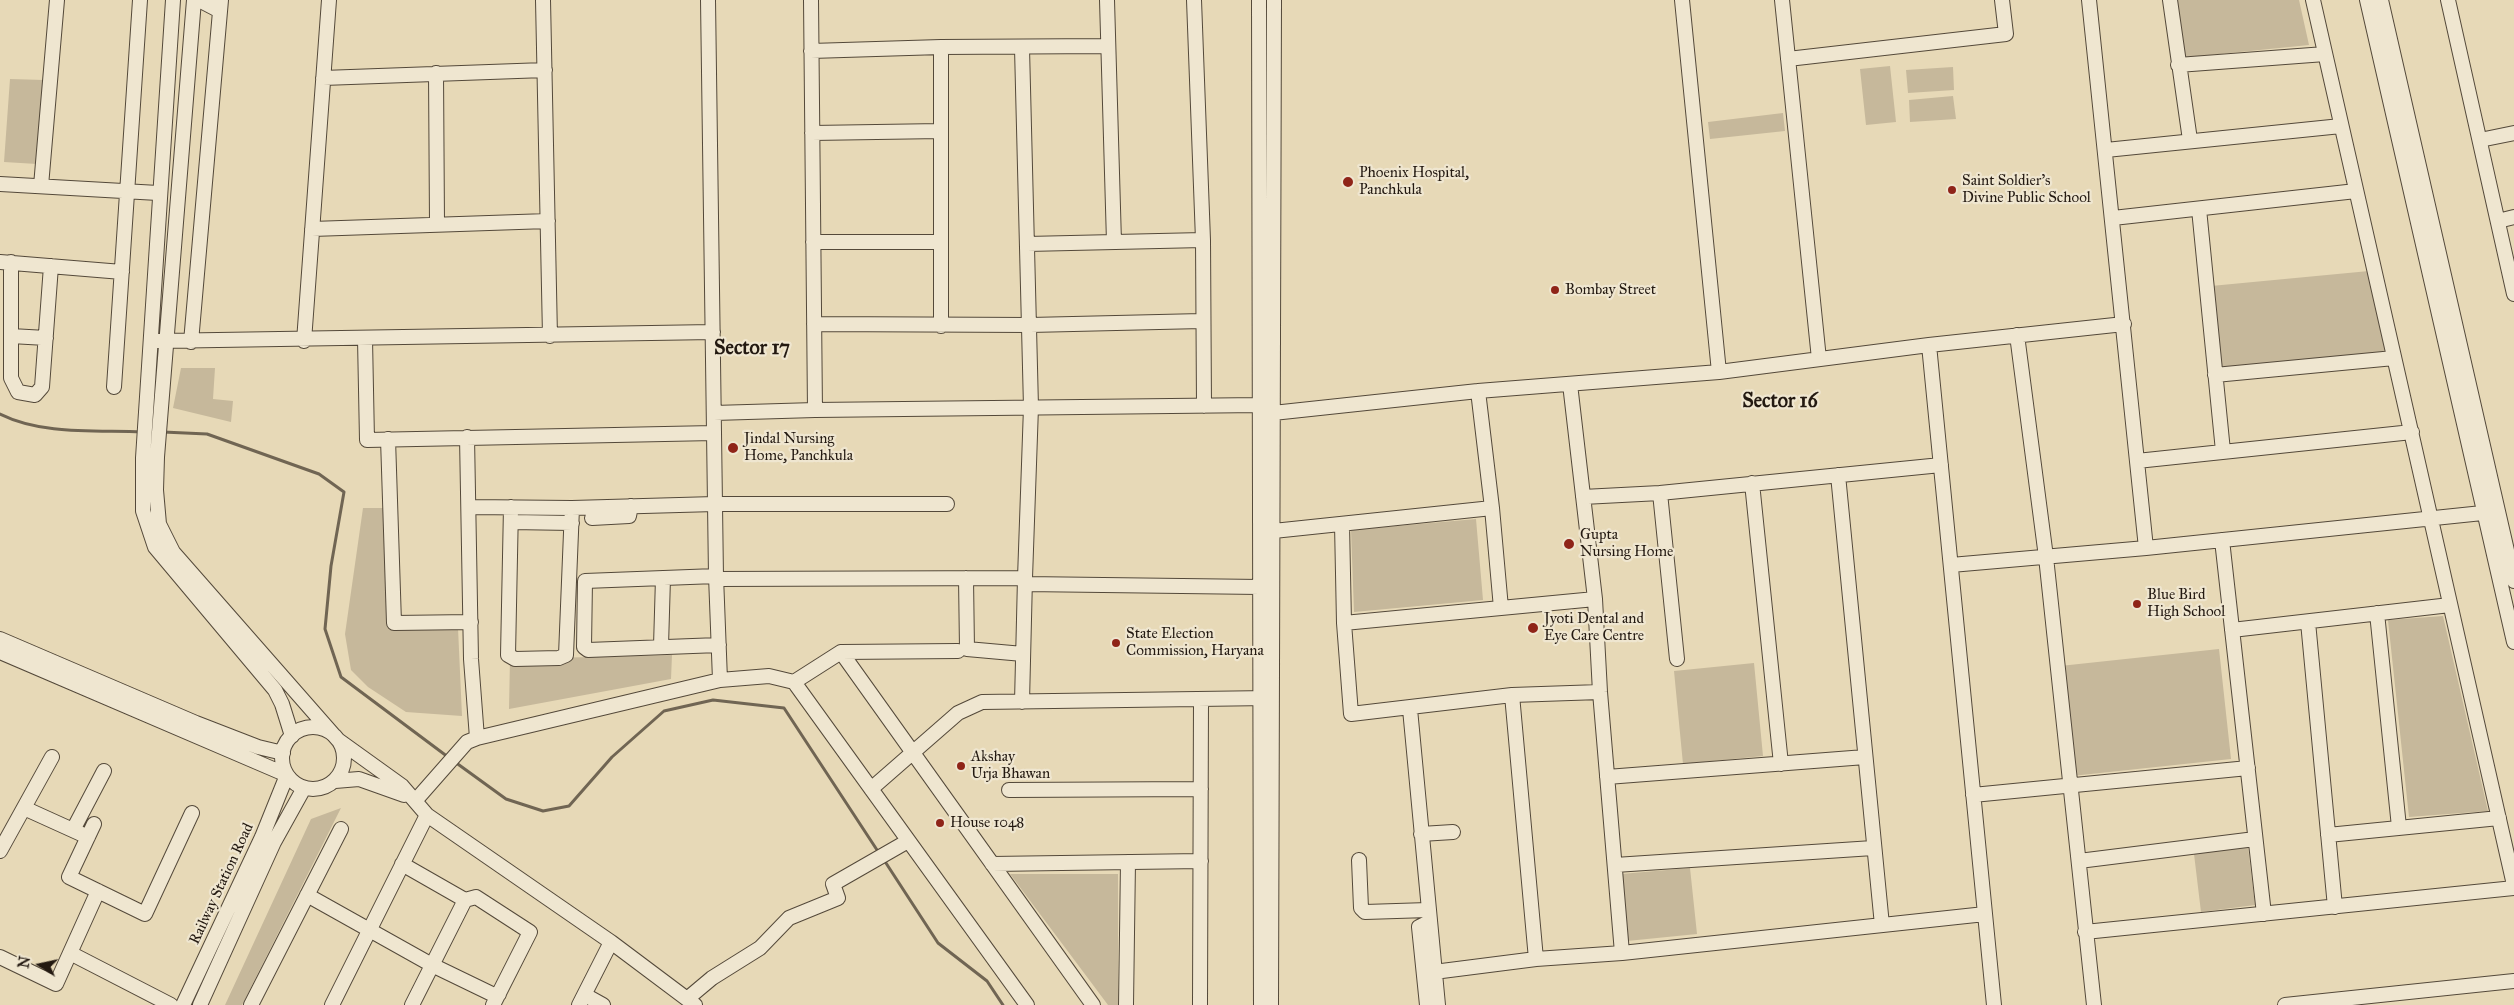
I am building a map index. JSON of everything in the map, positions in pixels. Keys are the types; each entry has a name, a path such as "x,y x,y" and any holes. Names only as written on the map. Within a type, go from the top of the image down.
{"street":[{"path":"41,186 57,0"},
{"path":"114,387 140,0"},
{"path":"153,412 150,341 158,194 173,0"},
{"path":"194,0 165,342 153,412 150,458 143,511 155,547 275,690 282,704 292,736"},
{"path":"191,342 220,6 199,0"},
{"path":"304,341 329,0"},
{"path":"543,0 550,336"},
{"path":"708,0 716,578 720,680"},
{"path":"811,0 816,410"},
{"path":"1107,0 1114,242"},
{"path":"1194,0 1203,240 1204,406"},
{"path":"1259,0 1260,405 1266,531 1266,698 1271,1005"},
{"path":"1260,1005 1266,698 1260,588 1266,531 1273,413 1274,0"},
{"path":"1682,0 1719,372"},
{"path":"1782,0 1819,359"},
{"path":"1788,59 2006,34 2002,0"},
{"path":"2089,0 2146,548"},
{"path":"2170,0 2190,140"},
{"path":"2085,932 2514,887 2313,0"},
{"path":"2367,0 2491,512 2514,581"},
{"path":"2381,0 2491,512 2513,637"},
{"path":"2448,0 2514,294"},
{"path":"811,51 941,47 1108,46"},
{"path":"941,47 941,326"},
{"path":"1022,48 1031,408 1022,702"},
{"path":"2178,65 2325,54"},
{"path":"323,78 545,70"},
{"path":"436,73 437,224"},
{"path":"2106,150 2341,126"},
{"path":"812,133 941,131"},
{"path":"2480,140 2514,133"},
{"path":"0,184 158,194"},
{"path":"2113,218 2356,191"},
{"path":"2199,209 2223,451"},
{"path":"2498,220 2514,217"},
{"path":"312,229 548,221"},
{"path":"1027,244 1203,240"},
{"path":"814,242 940,242"},
{"path":"51,266 42,387 35,395 18,392 11,378 11,336 5,262 122,272"},
{"path":"814,324 941,326 1202,322"},
{"path":"714,413 816,410 1260,405 1273,413 1478,390 1719,372 1929,345 2124,324"},
{"path":"150,341 304,341 713,332"},
{"path":"2017,335 2046,556 2094,1005"},
{"path":"11,336 46,338"},
{"path":"366,339 367,440 714,433"},
{"path":"1929,345 1994,1005"},
{"path":"2215,375 2394,358"},
{"path":"1570,384 1595,598 1600,692 1622,953"},
{"path":"1478,390 1492,508 1501,608"},
{"path":"2137,461 2412,432"},
{"path":"467,437 471,622 477,738"},
{"path":"388,440 394,623 471,622"},
{"path":"150,458 156,490 159,524 173,552 338,740 344,756 340,774 335,781 321,789 304,788 288,775 284,768 283,753 292,736 307,728 316,727 324,729 338,740 402,786 427,815 611,942 691,1002 712,978 760,948 789,918 838,898 833,884 908,841"},
{"path":"1583,497 1660,493 1752,482 1941,465"},
{"path":"1838,475 1882,925"},
{"path":"1752,482 1781,764"},
{"path":"1660,493 1677,659"},
{"path":"468,507 572,508 715,504 947,504"},
{"path":"592,518 629,516 631,506"},
{"path":"511,507 508,655 514,659 559,658 566,655 572,508"},
{"path":"1266,531 1492,508"},
{"path":"1951,565 2146,548 2491,512"},
{"path":"510,522 572,523"},
{"path":"1342,524 1344,623 1351,714 1410,709 1512,695 1600,692"},
{"path":"2222,540 2264,914"},
{"path":"719,645 586,649 584,583 587,580 663,578 966,578 1260,588"},
{"path":"662,646 663,578"},
{"path":"966,578 966,649 1023,654"},
{"path":"1344,623 1595,598"},
{"path":"2232,630 2450,605"},
{"path":"2377,613 2398,827"},
{"path":"2308,622 2336,907"},
{"path":"0,639 196,723 258,747 283,753"},
{"path":"794,682 841,652 958,651"},
{"path":"0,652 288,775"},
{"path":"841,652 1093,1005"},
{"path":"416,800 461,748 467,742 477,738 720,680 769,676 794,682 1021,1002"},
{"path":"1512,695 1536,959"},
{"path":"871,789 958,714 982,702 1266,698"},
{"path":"1200,1005 1201,699"},
{"path":"1410,709 1438,1005"},
{"path":"0,852 52,757"},
{"path":"1607,777 1865,757"},
{"path":"1973,795 2248,768"},
{"path":"73,830 104,771"},
{"name":"Railway Station Road","path":"184,1005 262,837 288,775"},
{"path":"335,781 359,779 383,786 416,800"},
{"name":"Railway Station Road","path":"200,1005 274,842 304,788"},
{"path":"1009,790 1201,789"},
{"path":"24,808 88,837"},
{"path":"94,824 69,877 145,914 192,813"},
{"path":"332,1005 427,815"},
{"path":"2328,835 2499,818"},
{"path":"250,1005 341,829"},
{"path":"1421,834 1453,832"},
{"path":"2079,861 2256,839"},
{"path":"1614,865 1873,848"},
{"path":"1359,860 1361,908 1365,912 1429,916"},
{"path":"992,864 1201,861"},
{"path":"1126,1005 1128,862"},
{"path":"402,865 466,900 476,897 530,932 496,1000"},
{"path":"0,957 56,984 98,892"},
{"path":"307,895 432,966 494,995 496,1000"},
{"path":"412,1005 466,900"},
{"path":"1434,972 1536,959 1622,953 1985,914"},
{"path":"1427,1005 1419,928 1429,916"},
{"path":"603,1005 582,1000 611,942"},
{"path":"70,954 171,1005"},
{"path":"2286,1005 2514,981"}],"shaded area":[{"path":"2174,0 2299,0 2309,45 2180,58"},
{"path":"1890,66 1896,122 1866,125 1860,69"},
{"path":"1953,67 1954,90 1908,93 1906,70"},
{"path":"10,79 44,80 37,164 4,162"},
{"path":"1953,96 1956,119 1910,122 1909,100"},
{"path":"1783,113 1785,131 1710,139 1708,122"},
{"path":"2369,271 2387,353 2220,368 2211,286"},
{"path":"181,368 215,368 213,399 233,401 231,422 173,408"},
{"path":"363,508 386,508 390,628 458,628 462,716 406,712 368,687 351,670 345,634"},
{"path":"1476,519 1483,600 1354,612 1351,530"},
{"path":"2443,616 2488,811 2409,817 2388,620"},
{"path":"2219,649 2231,759 2072,776 2060,666"},
{"path":"672,655 671,679 509,709 510,659"},
{"path":"1754,663 1763,756 1683,764 1674,671"},
{"path":"341,808 242,1005 225,1005 311,819"},
{"path":"2248,847 2255,905 2201,912 2194,854"},
{"path":"1690,868 1697,934 1627,941 1621,874"},
{"path":"1010,874 1118,874 1118,1005 1108,1005"}],"waterway":[{"path":"0,414 16,421 51,428 142,432"},
{"path":"163,432 207,434 319,474 344,492 331,566 325,629 341,677 448,757"},
{"path":"455,762 506,799 543,811 569,806 612,757 664,711 713,700 784,708 879,853"},
{"path":"884,860 938,943 987,981 1003,1005"}],"place":[{"name":"Phoenix Hospital, Panchkula","path":"1348,182"},
{"name":"Saint Soldier’s Divine Public School","path":"1952,190"},
{"name":"Bombay Street","path":"1555,290"},
{"name":"Jindal Nursing Home, Panchkula","path":"733,448"},
{"name":"Gupta Nursing Home","path":"1569,544"},
{"name":"Blue Bird High School","path":"2137,604"},
{"name":"Jyoti Dental and Eye Care Centre","path":"1533,628"},
{"name":"State Election Commission, Haryana","path":"1116,643"},
{"name":"Akshay Urja Bhawan","path":"961,766"},
{"name":"House 1048","path":"940,823"}],"district":[{"name":"Sector 17","path":"752,349"},
{"name":"Sector 16","path":"1780,402"}]}
